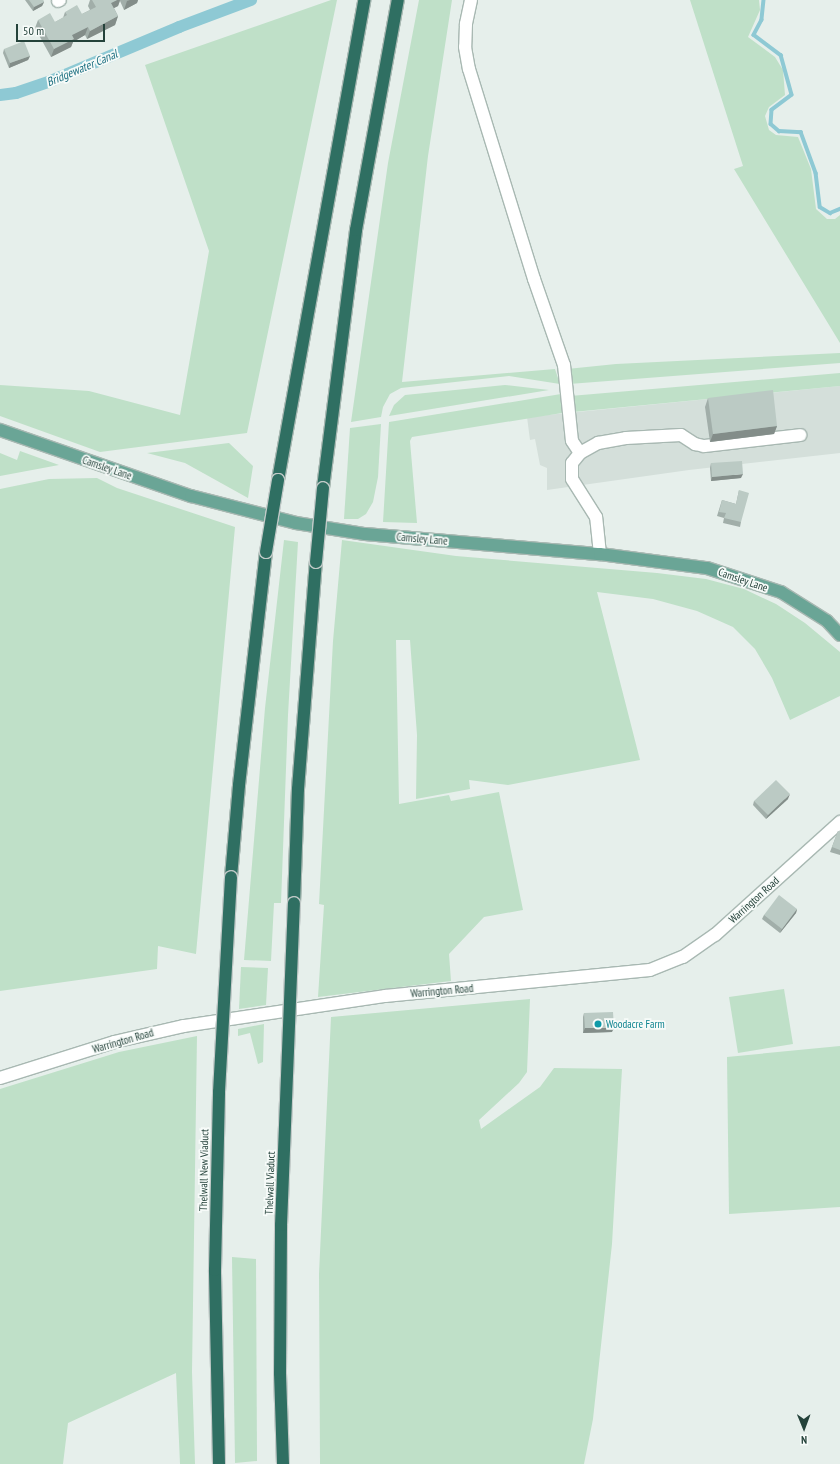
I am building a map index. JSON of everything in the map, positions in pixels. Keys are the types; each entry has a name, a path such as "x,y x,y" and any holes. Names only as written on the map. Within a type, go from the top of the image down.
{"highway":[{"name":"Thelwall New Viaduct","path":"219,1464 215,1254 219,1092 231,877 251,676 266,552 364,0"},
{"name":"Thelwall Viaduct","path":"283,1464 280,1373 281,1225 298,788 323,488 356,230 398,0"}],"main road":[{"name":"Camsley Lane","path":"0,430 120,473 238,510 311,525 395,537 600,554 707,568 781,592 827,622 840,635"}],"street":[{"path":"471,0 466,24 465,47 469,69 534,279 564,365 572,441 580,453"},
{"path":"600,554 596,517 572,479 572,463 580,453 598,443 626,438 681,434 695,444 704,446 800,435"},
{"name":"Warrington Road","path":"0,1078 114,1042 184,1026 385,996 650,970 683,957 715,934 840,822"}],"shaded area":[{"path":"840,386 840,453 689,470 547,490 547,468 540,465 535,439 530,440 527,417"}],"green space":[{"path":"331,0 337,0 247,433 100,452 0,416 0,385 89,391 180,415 209,251 145,65"},
{"path":"419,0 452,0 428,156 402,382 555,369 560,384 509,376 401,388 390,394 383,407 381,417 351,422 388,163"},
{"path":"690,0 759,0 760,10 748,37 775,57 783,70 785,95 769,107 765,116 769,130 776,135 798,137 811,169 816,209 827,219 835,219 840,215 840,343 734,169 743,166"},
{"path":"840,353 840,363 569,384 567,369 616,364"},
{"path":"840,373 840,386 573,412 570,396"},
{"path":"505,385 549,390 389,416 394,405 405,395"},
{"path":"561,394 562,413 412,437 410,441 417,523 383,522 389,422"},
{"path":"381,424 378,477 373,502 366,514 358,519 344,519 350,428"},
{"path":"229,443 253,466 248,498 185,463 147,453"},
{"path":"20,451 59,465 0,476 0,453 17,460"},
{"path":"97,478 117,488 235,527 196,954 158,946 157,969 0,991 0,489 49,479"},
{"path":"284,540 298,542 288,715 281,903 274,903 271,961 244,960 265,708"},
{"path":"342,540 456,556 657,573 706,579 744,589 776,604 805,623 840,652 840,696 790,720 772,678 755,649 733,627 697,611 653,599 597,592 640,760 508,785 469,780 470,789 416,799 417,735 410,640 396,640 399,804 449,795 451,801 499,792 523,910 484,917 449,954 451,981 318,997 324,905 319,904 333,641"},
{"path":"241,967 268,968 266,1005 239,1009"},
{"path":"784,989 793,1044 738,1053 729,997"},
{"path":"530,999 527,1072 519,1083 479,1120 481,1129 540,1087 554,1068 622,1069 612,1244 593,1419 584,1464 320,1464 319,1274 331,1017"},
{"path":"264,1024 263,1062 258,1064 250,1033 238,1036 238,1029"},
{"path":"197,1036 192,1372 195,1464 180,1464 176,1373 68,1423 63,1464 0,1464 0,1089 119,1052"},
{"path":"840,1046 840,1207 729,1214 727,1057"},
{"path":"232,1257 256,1259 257,1461 235,1463"}],"building":[{"path":"29,0 43,0 44,2 34,7"},
{"path":"92,0 117,0 111,3 118,16 90,31 88,27 72,35 74,39 54,49 38,20 50,13 55,22 67,15 65,12 77,5 82,14 96,7"},
{"path":"24,41 30,56 10,63 4,49"},
{"path":"773,390 777,426 713,434 708,398"},
{"path":"742,461 743,474 712,477 711,463"},
{"path":"739,490 749,493 741,522 724,518 726,513 719,512 722,500 736,504"},
{"path":"776,780 790,794 768,815 754,801"},
{"path":"838,831 840,831 840,850 832,847"},
{"path":"779,895 797,909 782,929 764,915"},
{"name":"Woodacre Farm","path":"613,1012 614,1028 585,1028 584,1013"}],"waterway":[{"name":"Bridgewater Canal","path":"0,95 16,93 53,80 179,27 251,0"},
{"path":"764,0 762,20 754,35 781,55 792,95 772,110 771,124 779,131 801,132 816,173 820,207 830,213 840,209"}],"place":[{"name":"Woodacre Farm","path":"598,1024"}]}
